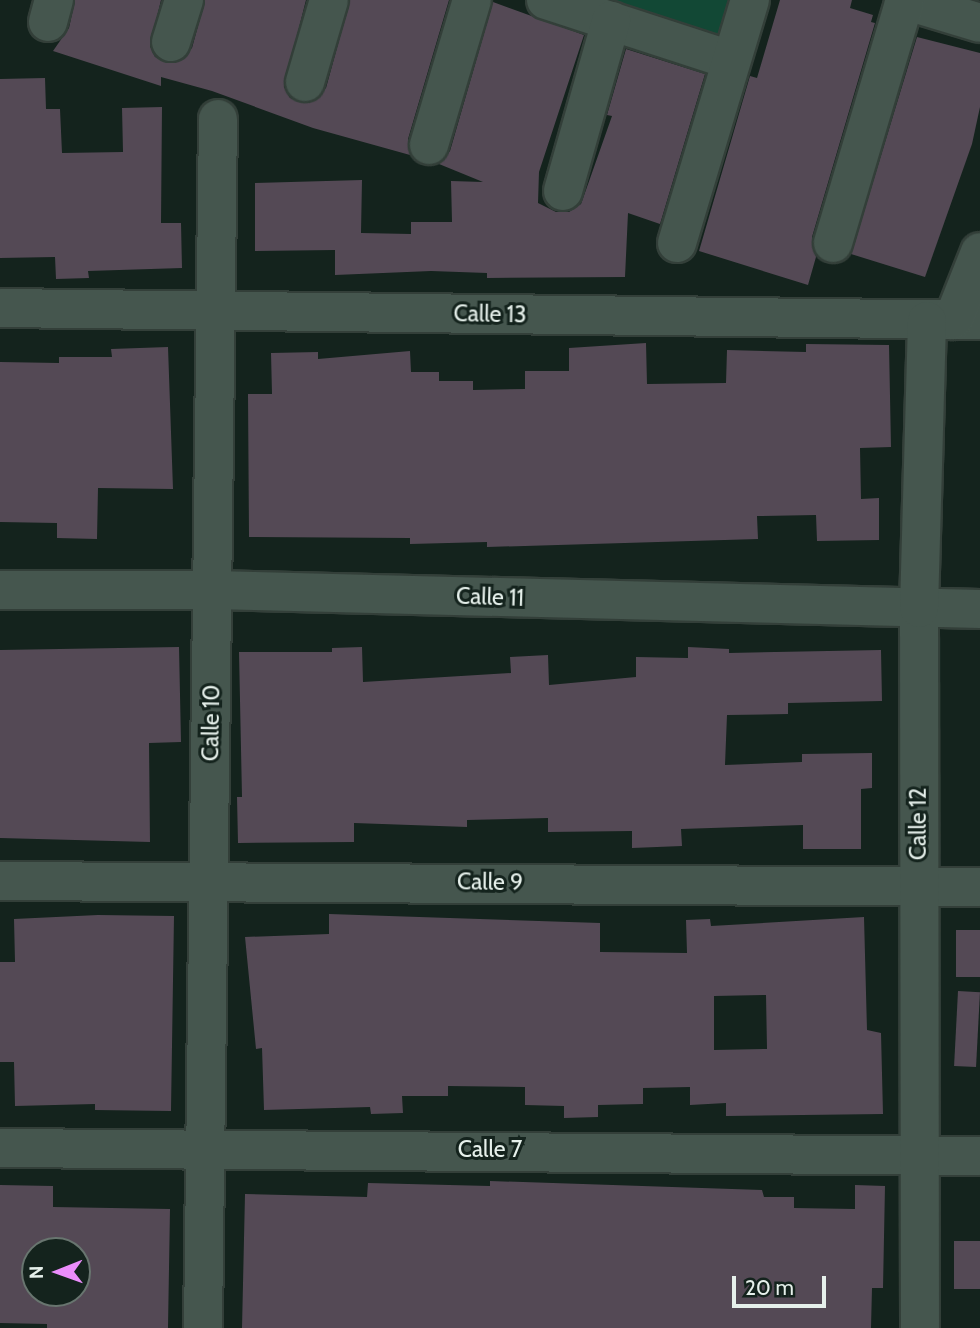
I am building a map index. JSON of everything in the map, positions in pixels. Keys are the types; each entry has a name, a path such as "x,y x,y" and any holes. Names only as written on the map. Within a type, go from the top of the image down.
{"street":[{"path":"171,42 184,0"},
{"path":"305,82 330,0"},
{"path":"429,145 472,0"},
{"path":"546,0 731,60"},
{"path":"677,243 750,0"},
{"path":"833,243 905,0 980,23"},
{"path":"563,191 611,22"},
{"name":"Calle 10","path":"204,1328 208,879 219,309 218,119"},
{"path":"953,320 980,252"},
{"name":"Calle 13","path":"0,308 953,320"},
{"name":"Calle 12","path":"920,1328 922,1153 918,887 919,608 953,320"},
{"name":"Calle 11","path":"0,590 214,590 980,609"},
{"name":"Calle 9","path":"0,881 208,879 980,887"},
{"name":"Calle 7","path":"0,1149 207,1147 922,1153 980,1156"}],"green space":[{"path":"595,0 735,0 721,46"}],"building":[{"path":"75,0 161,0 150,46 155,57 175,63 192,48 205,0 306,0 284,87 290,98 309,103 326,88 350,0 449,0 408,139 410,155 313,128 212,91 161,77 161,86 53,51 69,28"},
{"path":"780,0 852,0 850,8 873,15 871,22 875,23 812,237 816,257 808,285 699,251 750,76 757,78"},
{"path":"493,2 584,35 539,172 538,203 556,212 569,212 581,204 612,116 607,115 626,49 705,74 660,224 628,213 625,277 487,278 487,273 431,271 335,275 335,250 255,251 255,183 362,180 361,233 411,234 411,222 452,222 451,181 483,182 439,164 450,151"},
{"path":"917,37 980,53 980,107 972,144 925,277 851,254"},
{"path":"45,78 46,109 60,109 62,153 123,152 122,108 162,107 161,223 181,223 182,268 88,271 89,278 56,279 55,257 0,258 0,79"},
{"path":"646,343 647,384 726,383 727,350 806,352 806,344 889,345 891,447 860,448 861,499 879,498 879,540 817,541 816,515 757,516 758,539 487,547 487,542 410,544 410,538 249,537 248,394 272,394 271,353 318,352 318,359 410,351 411,372 439,372 439,381 473,381 473,390 525,389 525,371 569,371 569,348"},
{"path":"168,347 173,489 98,488 97,539 57,538 57,523 0,522 0,362 59,363 59,357 112,357 111,349"},
{"path":"179,647 181,742 149,743 150,842 0,838 0,650"},
{"path":"362,647 363,682 511,673 510,657 548,655 549,685 636,677 636,657 688,658 688,647 729,649 729,653 881,650 882,701 788,703 788,714 727,715 725,765 802,762 802,754 872,753 872,788 861,789 861,849 803,849 803,825 681,829 682,846 632,848 632,831 548,832 548,818 467,820 467,827 354,823 354,842 238,843 237,797 242,797 239,652 332,652 332,648"},
{"path":"329,914 600,923 600,952 687,953 686,920 710,919 711,926 864,917 867,1030 881,1033 883,1114 726,1116 726,1103 690,1105 690,1087 643,1088 643,1104 598,1105 598,1117 564,1118 564,1106 525,1105 525,1087 448,1086 448,1096 402,1096 403,1113 371,1114 370,1107 264,1110 262,1048 256,1049 245,937 329,934","holes":["766,995 767,1049 714,1050 714,996"]},
{"path":"98,915 174,916 171,1111 95,1110 95,1104 15,1106 14,1062 0,1062 0,962 15,962 14,919"},
{"path":"956,930 980,930 980,977 956,977"},
{"path":"958,991 980,992 976,1067 954,1066"},
{"path":"490,1181 762,1190 764,1197 794,1197 794,1208 855,1209 855,1185 885,1186 883,1288 872,1288 871,1328 242,1328 245,1194 367,1197 368,1183 490,1186"},
{"path":"0,1185 53,1186 53,1207 170,1209 168,1328 47,1328 47,1324 0,1323"},
{"path":"954,1241 980,1241 980,1289 954,1289"}]}
